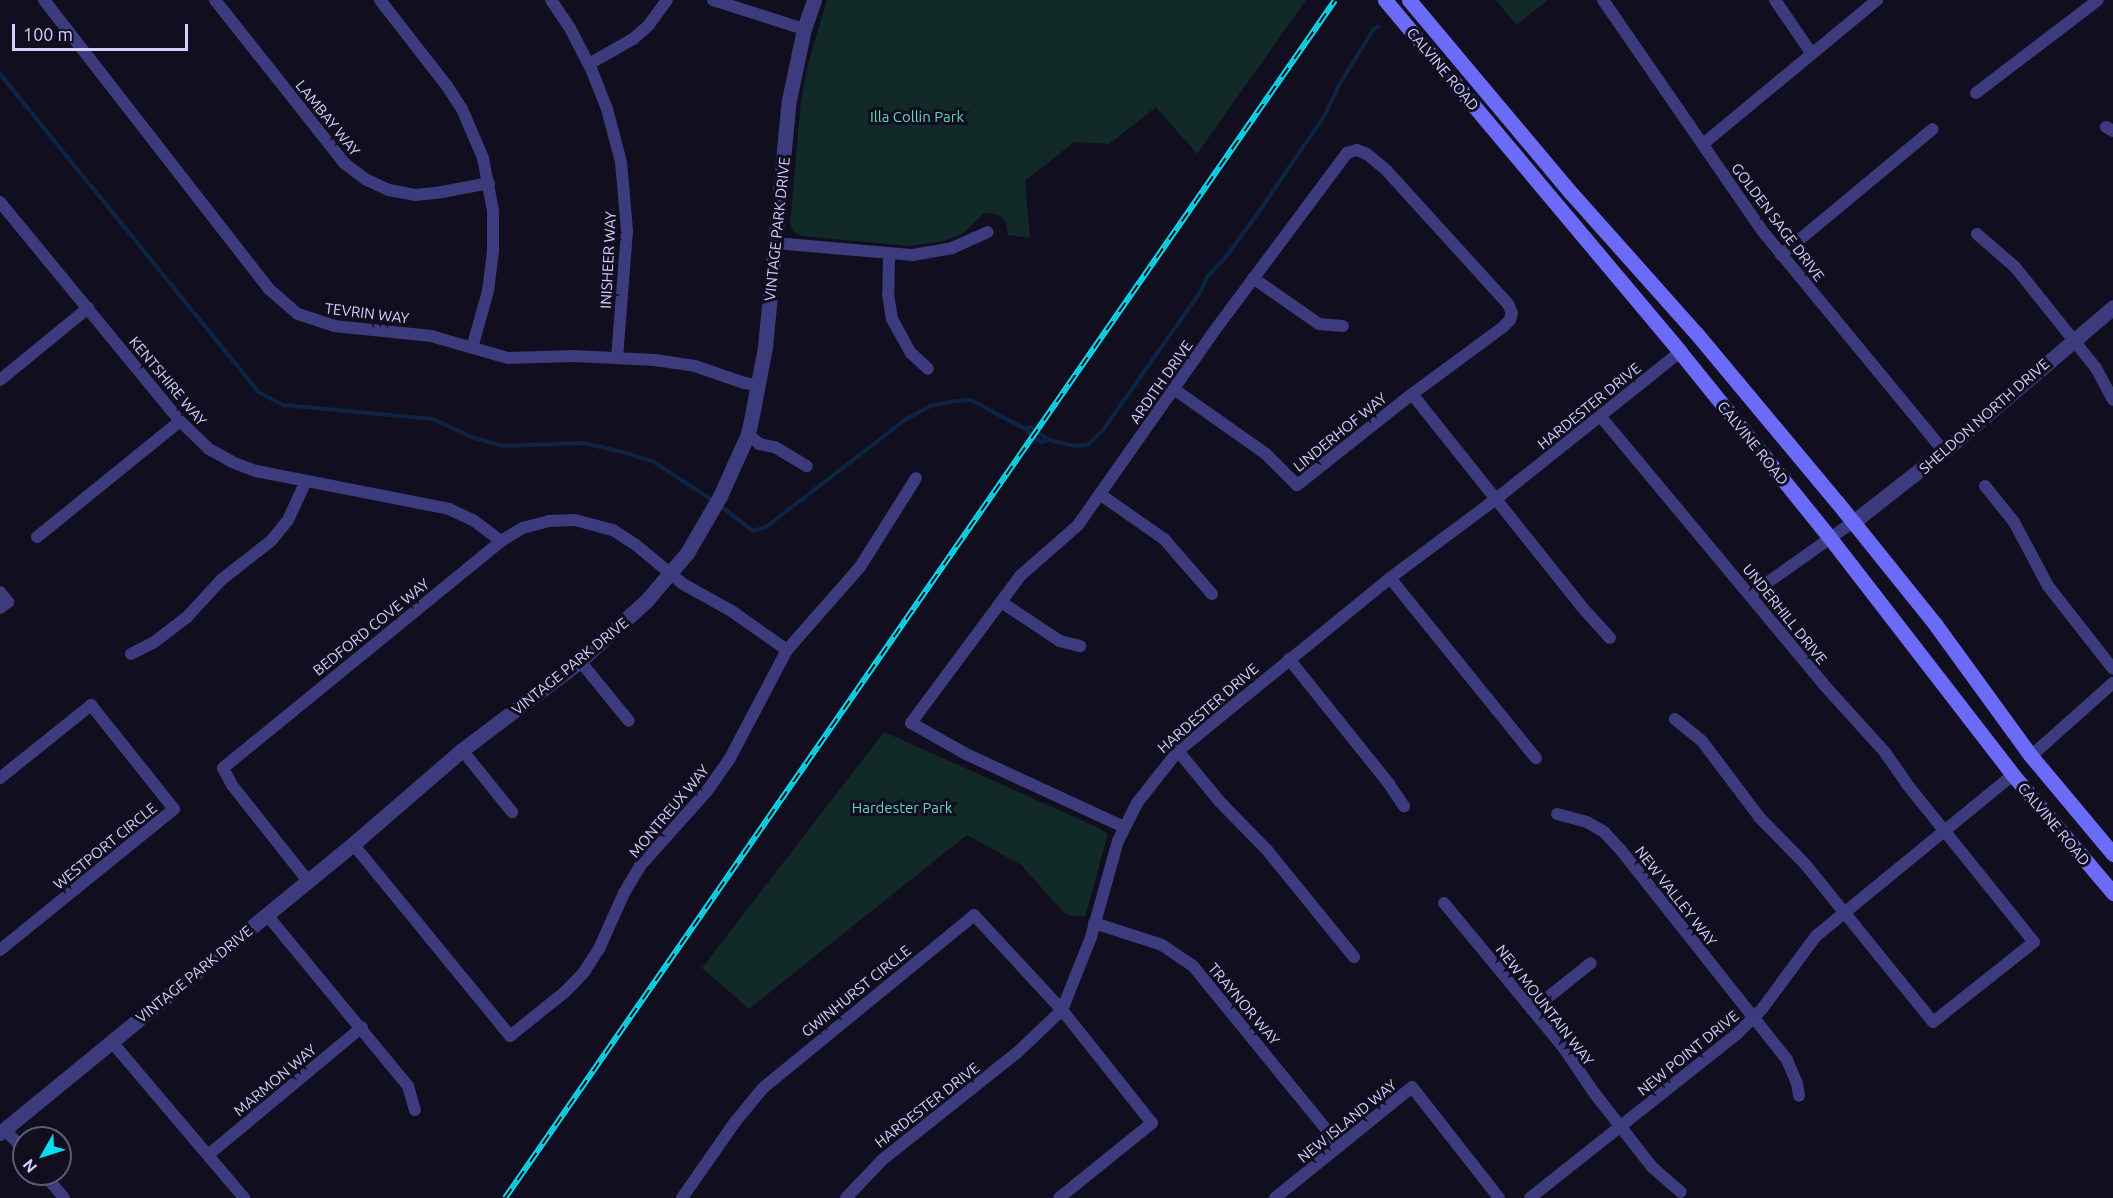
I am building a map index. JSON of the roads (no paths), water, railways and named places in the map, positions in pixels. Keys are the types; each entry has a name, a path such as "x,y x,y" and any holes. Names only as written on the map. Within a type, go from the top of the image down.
{"main road":[{"name":"CALVINE ROAD","path":"1385,0 1680,352 1830,538 2013,775 2113,893"},
{"name":"CALVINE ROAD","path":"1409,0 1572,194 1696,333 1853,522 1935,624 2031,756 2113,854"}],"street":[{"name":"TEVRIN WAY","path":"44,0 269,289 287,307 322,324 431,336 508,358 617,357 695,366 744,383 759,385"},
{"name":"LAMBAY WAY","path":"215,0 344,163 365,179 389,190 415,195 489,183"},
{"path":"380,0 447,86 462,109 476,141 489,183 493,251 488,291 472,348"},
{"name":"INISHEER WAY","path":"551,0 570,28 589,64 610,118 625,190 626,258 617,357"},
{"path":"589,64 633,39 648,26 667,0"},
{"path":"713,0 804,29"},
{"name":"VINTAGE PARK DRIVE","path":"1,1129 267,915 462,750 580,661 622,625 670,575 687,553 720,496 748,434 759,385 789,100 804,29 814,0"},
{"name":"GOLDEN SAGE DRIVE","path":"1603,0 1781,255 1944,451"},
{"path":"1775,0 1812,54"},
{"path":"1703,144 1877,0"},
{"path":"1976,93 2098,0"},
{"path":"1781,255 1933,129"},
{"name":"ARDITH DRIVE","path":"1124,827 966,754 911,723 1020,576 1078,525 1253,278 1341,159 1347,153 1357,150 1367,154 1387,171 1508,304 1512,313 1510,320 1503,327 1412,394"},
{"name":"KENTSHIRE WAY","path":"0,202 180,421 199,441 232,462 256,471 449,509 473,520 501,541"},
{"path":"775,243 890,255 913,255 952,248 988,232"},
{"path":"1977,234 2015,267 2096,368 2113,400"},
{"path":"890,255 888,294 892,319 910,353 928,369"},
{"path":"1253,278 1319,324 1343,326"},
{"name":"SHELDON NORTH DRIVE","path":"1853,522 1944,451 2113,307"},
{"path":"0,380 88,308"},
{"name":"HARDESTER DRIVE","path":"846,1198 882,1160 1018,1052 1062,1010 1083,960 1108,868 1124,827 1153,779 1178,751 1390,578 1496,499 1680,352"},
{"name":"LINDERHOF WAY","path":"1174,389 1266,453 1298,485 1412,394"},
{"path":"1412,394 1581,606 1610,638"},
{"name":"UNDERHILL DRIVE","path":"1601,417 1846,712 1884,751 1945,832 2034,942 1933,1022 1845,913"},
{"path":"37,537 180,421"},
{"path":"748,434 759,444 775,447 807,466"},
{"path":"787,650 860,567 916,478"},
{"path":"131,654 153,643 187,617 221,580 271,541 288,520 306,481"},
{"path":"1985,486 2014,522 2048,586 2113,669"},
{"path":"1101,495 1164,539 1212,594"},
{"name":"BEDFORD COVE WAY","path":"308,881 232,785 223,768 501,541 535,524 562,519 588,521 625,537 670,575 730,609 787,650"},
{"path":"1750,595 1853,522"},
{"path":"1390,578 1536,758"},
{"path":"0,592 8,602 0,608"},
{"path":"1001,602 1060,640 1080,646"},
{"name":"MONTREUX WAY","path":"353,844 510,1036 565,992 588,967 624,893 640,866 707,791 729,760 787,650"},
{"path":"1289,659 1404,806"},
{"path":"580,661 629,722"},
{"path":"2031,756 2113,683"},
{"name":"WESTPORT CIRCLE","path":"0,778 91,705 174,809 0,950"},
{"path":"1676,719 1702,741 1760,818 1805,864 1845,913"},
{"path":"462,750 512,812"},
{"path":"1178,751 1220,802 1267,850 1354,957"},
{"name":"NEW POINT DRIVE","path":"1530,1198 1754,1018 1816,936 2013,775"},
{"name":"NEW VALLEY WAY","path":"1557,814 1587,822 1604,832 1661,898 1679,926 1787,1060 1797,1083 1799,1096"},
{"name":"NEW MOUNTAIN WAY","path":"1444,903 1563,1047 1620,1127 1660,1176 1681,1192"},
{"path":"267,915 408,1086 415,1110"},
{"name":"GWINHURST CIRCLE","path":"682,1198 735,1122 762,1088 974,915 1062,1010"},
{"name":"TRAYNOR WAY","path":"1094,923 1162,945 1192,966 1340,1146"},
{"path":"1532,1010 1591,963"},
{"path":"1059,1198 1152,1124 1062,1010"},
{"name":"MARMON WAY","path":"208,1155 362,1028"},
{"path":"111,1041 244,1198"},
{"name":"NEW ISLAND WAY","path":"1275,1198 1412,1087 1500,1198"},
{"path":"54,1186 64,1198"}],"waterway":[{"path":"1026,428 1031,427 1049,440 1074,446 1088,445 1103,430 1201,291 1207,277 1229,253 1325,115 1339,85 1373,30 1378,27"},
{"path":"0,74 258,392 284,405 433,419 474,438 504,446 583,443 619,451 654,462 712,500"},
{"path":"718,504 753,531 766,527 906,419 930,406 955,401 971,400 1025,429 1041,442 1049,440"}],"railway":[{"path":"505,1198 1335,0"}],"park label":[{"name":"Illa Collin Park","path":"917,117"},
{"name":"Hardester Park","path":"902,808"}]}
